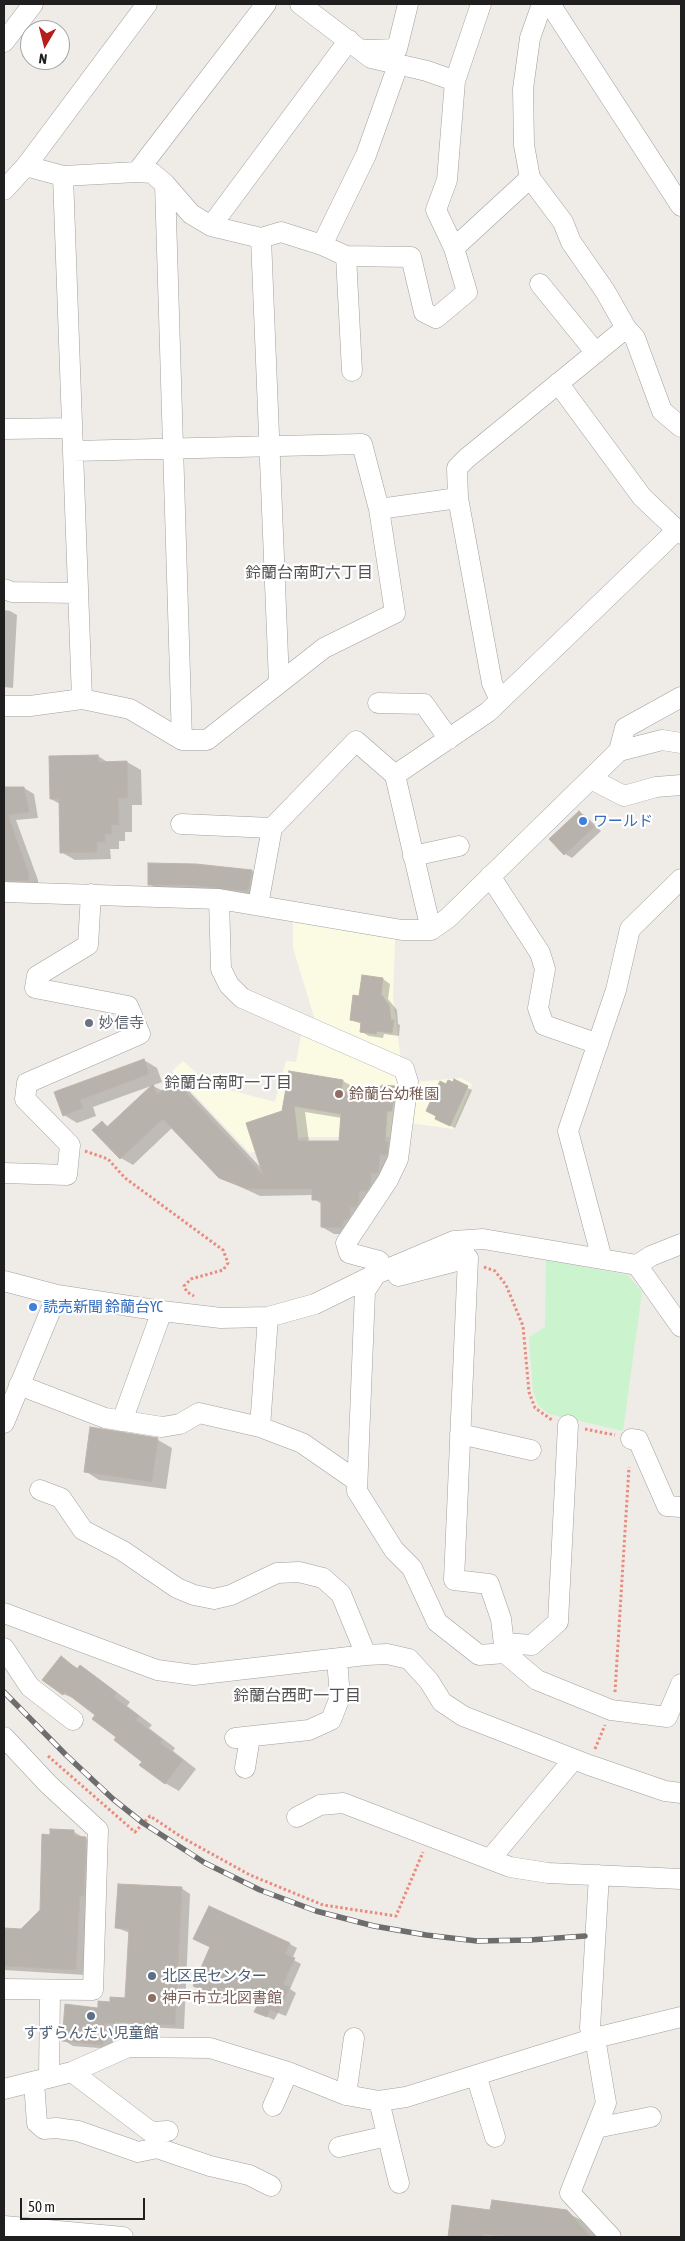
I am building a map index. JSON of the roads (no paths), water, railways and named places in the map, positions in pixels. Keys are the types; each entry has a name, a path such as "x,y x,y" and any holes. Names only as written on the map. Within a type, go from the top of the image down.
{"street":[{"path":"4,42 33,4"},
{"path":"4,190 26,166 147,4"},
{"path":"137,172 266,4"},
{"path":"300,4 371,58 427,71 455,81"},
{"path":"356,45 397,49 408,4"},
{"path":"26,166 63,176 137,172 152,173 165,184 191,214 211,226 261,238 282,232 322,245 346,256 411,257 424,312 436,318 467,292 454,248 436,210 447,180 455,81 481,4"},
{"path":"542,4 530,38 523,90 524,145 530,178 563,222 571,242 605,291 626,328 635,338 662,411 681,427"},
{"path":"550,4 681,206"},
{"path":"211,226 356,45"},
{"path":"322,245 366,155 398,65"},
{"path":"63,176 82,699"},
{"path":"454,248 530,178"},
{"path":"165,184 182,740"},
{"path":"261,238 279,682"},
{"path":"346,256 352,371"},
{"path":"540,284 596,353"},
{"path":"500,700 492,683 458,498 458,468 467,458 626,328"},
{"path":"395,775 488,712 679,532 642,497 558,384"},
{"path":"4,430 72,428"},
{"path":"4,706 30,706 82,699 130,709 182,740 207,740 324,648 395,613 379,509 362,444 73,451"},
{"path":"379,509 458,498"},
{"path":"4,589 12,592 77,593"},
{"path":"4,892 219,898 402,930 430,930 448,918 619,751 625,728 681,697"},
{"path":"378,703 424,704 449,738"},
{"path":"258,905 272,828 356,741 395,775 430,930"},
{"path":"619,751 672,742 681,753"},
{"path":"591,779 624,796 656,787 681,785"},
{"path":"181,824 272,828"},
{"path":"413,856 459,846"},
{"path":"490,876 540,953 545,969 538,1008 544,1025 598,1044"},
{"path":"602,1259 568,1131 616,990 630,929 681,879"},
{"path":"4,1173 67,1176 70,1146 25,1098 27,1083 140,1034 128,1006 35,988 37,976 88,945 91,894"},
{"path":"219,898 221,969 229,985 242,998 404,1069 408,1082 398,1159 388,1180 346,1243 349,1253 379,1261 376,1274 365,1291 357,1491 394,1550 412,1568 437,1622 478,1655 504,1648 532,1646 558,1622 568,1425"},
{"path":"4,1281 57,1295 162,1312 221,1318 268,1317 315,1304 376,1274 454,1241 483,1239 637,1265 651,1256 681,1244"},
{"path":"376,1274 394,1277 468,1258 454,1580 489,1584 501,1619 504,1648 537,1680 611,1710 667,1717 681,1684"},
{"path":"637,1265 681,1327"},
{"path":"4,1423 57,1295"},
{"path":"122,1421 162,1312"},
{"path":"260,1427 268,1317"},
{"path":"19,1385 105,1418 122,1421 162,1427 180,1424 199,1413 260,1427 302,1443 357,1481"},
{"path":"460,1434 531,1450"},
{"path":"631,1439 638,1440 667,1506 681,1506"},
{"path":"40,1490 62,1498 83,1530 123,1552 177,1588 194,1595 214,1599 231,1596 277,1572 299,1572 323,1578 341,1594 366,1655"},
{"path":"4,1612 157,1670 194,1675 387,1654 409,1660 429,1681 442,1702 464,1716 581,1763 665,1791 681,1793"},
{"path":"4,1648 30,1687 73,1720"},
{"path":"245,1768 242,1738 309,1730 331,1720 340,1697 337,1658"},
{"path":"4,1737 48,1784 98,1830 93,1990 4,1989"},
{"path":"491,1858 581,1763"},
{"path":"297,1817 320,1805 343,1803 491,1858 510,1867 548,1873 681,1880"},
{"path":"599,1875 590,2028 595,2038 606,2103 570,2193 611,2237"},
{"path":"50,1990 37,2123 44,2129 56,2128 78,2131 138,2152 157,2148 210,2166 249,2175 271,2186"},
{"path":"4,2089 72,2072 128,2047 210,2048 288,2072 346,2095 379,2101 406,2096 595,2038 681,2017"},
{"path":"346,2095 354,2038"},
{"path":"72,2072 151,2132 168,2131"},
{"path":"273,2106 288,2072"},
{"path":"476,2075 495,2137"},
{"path":"379,2101 399,2183"},
{"path":"596,2128 651,2117"},
{"path":"339,2147 388,2136"},
{"path":"6,2230 122,2237"}],"railway":[{"path":"4,1692 66,1755 113,1799 143,1823 205,1863 260,1890 316,1911 374,1926 426,1935 477,1941 585,1936"}],"place":[{"name":"ワールド","path":"583,821"},
{"name":"妙信寺","path":"89,1023"},
{"name":"鈴蘭台幼稚園","path":"339,1094"},
{"name":"読売新聞 鈴蘭台YC","path":"33,1307"},
{"name":"北区民センター","path":"152,1976"},
{"name":"神戸市立北図書館","path":"152,1998"},
{"name":"すずらんだい児童館","path":"91,2016"}],"district":[{"name":"鈴蘭台南町六丁目","path":"309,573"},
{"name":"鈴蘭台南町一丁目","path":"228,1083"},
{"name":"鈴蘭台西町一丁目","path":"297,1696"}]}
